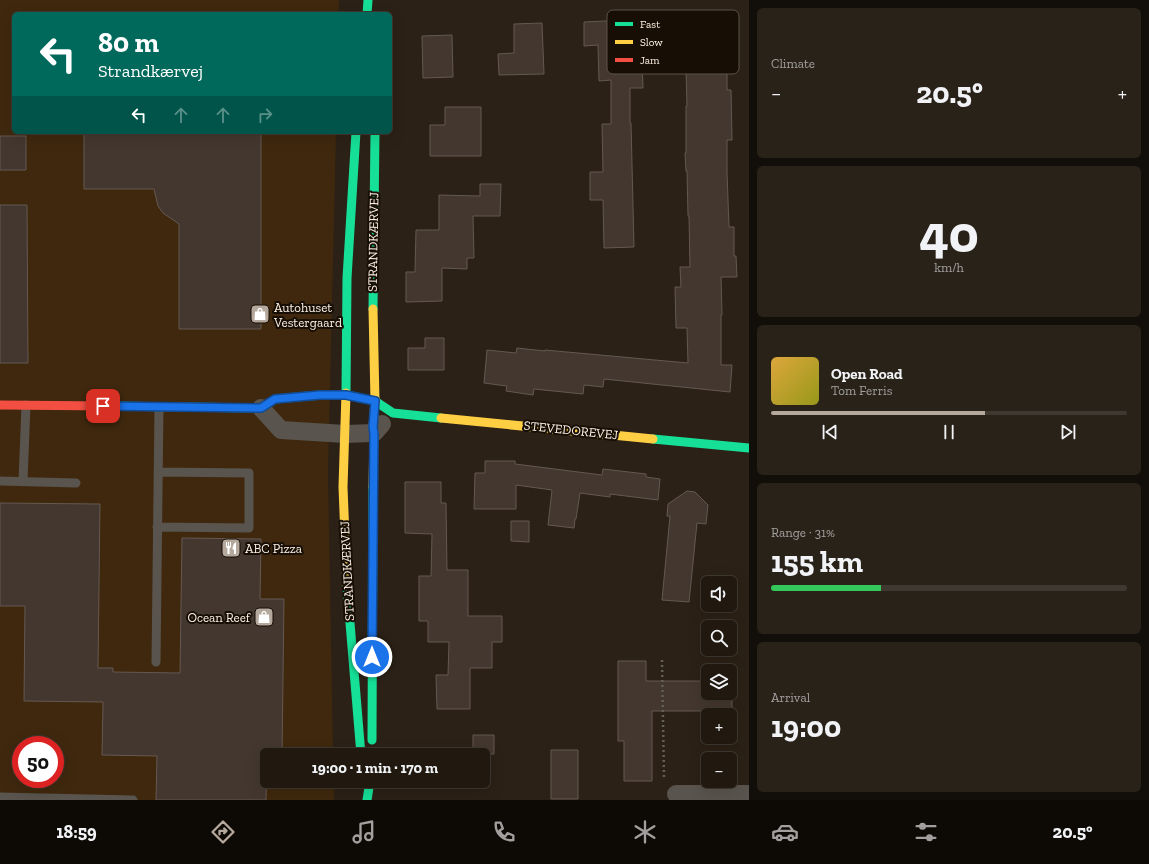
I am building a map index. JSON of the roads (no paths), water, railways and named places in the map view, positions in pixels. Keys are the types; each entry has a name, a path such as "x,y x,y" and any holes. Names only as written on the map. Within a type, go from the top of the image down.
{"main road":[{"path":"367,12 368,0"},
{"name":"STRANDKÆRVEJ","path":"356,134 347,278 346,395 343,487 348,599 360,748"},
{"name":"STRANDKÆRVEJ","path":"372,748 373,427 375,401 373,291 374,134"},
{"path":"0,405 261,408 275,399 320,395 346,395 375,401"},
{"name":"STEVEDOREVEJ","path":"375,401 393,413 749,448"},
{"path":"365,788 366,800"},
{"path":"366,800 369,788"}],"street":[{"path":"261,408 281,430 345,434 374,434 393,413"},
{"path":"676,794 749,794"}],"lane":[{"path":"23,481 26,405"},
{"path":"156,662 159,407"},
{"path":"157,527 249,528 249,473 158,472"},
{"path":"0,481 76,483"},
{"path":"0,797 133,800"}],"place":[{"name":"Autohuset Vestergaard","path":"260,314"},
{"name":"ABC Pizza","path":"231,548"},
{"name":"Ocean Reef","path":"264,617"}]}
